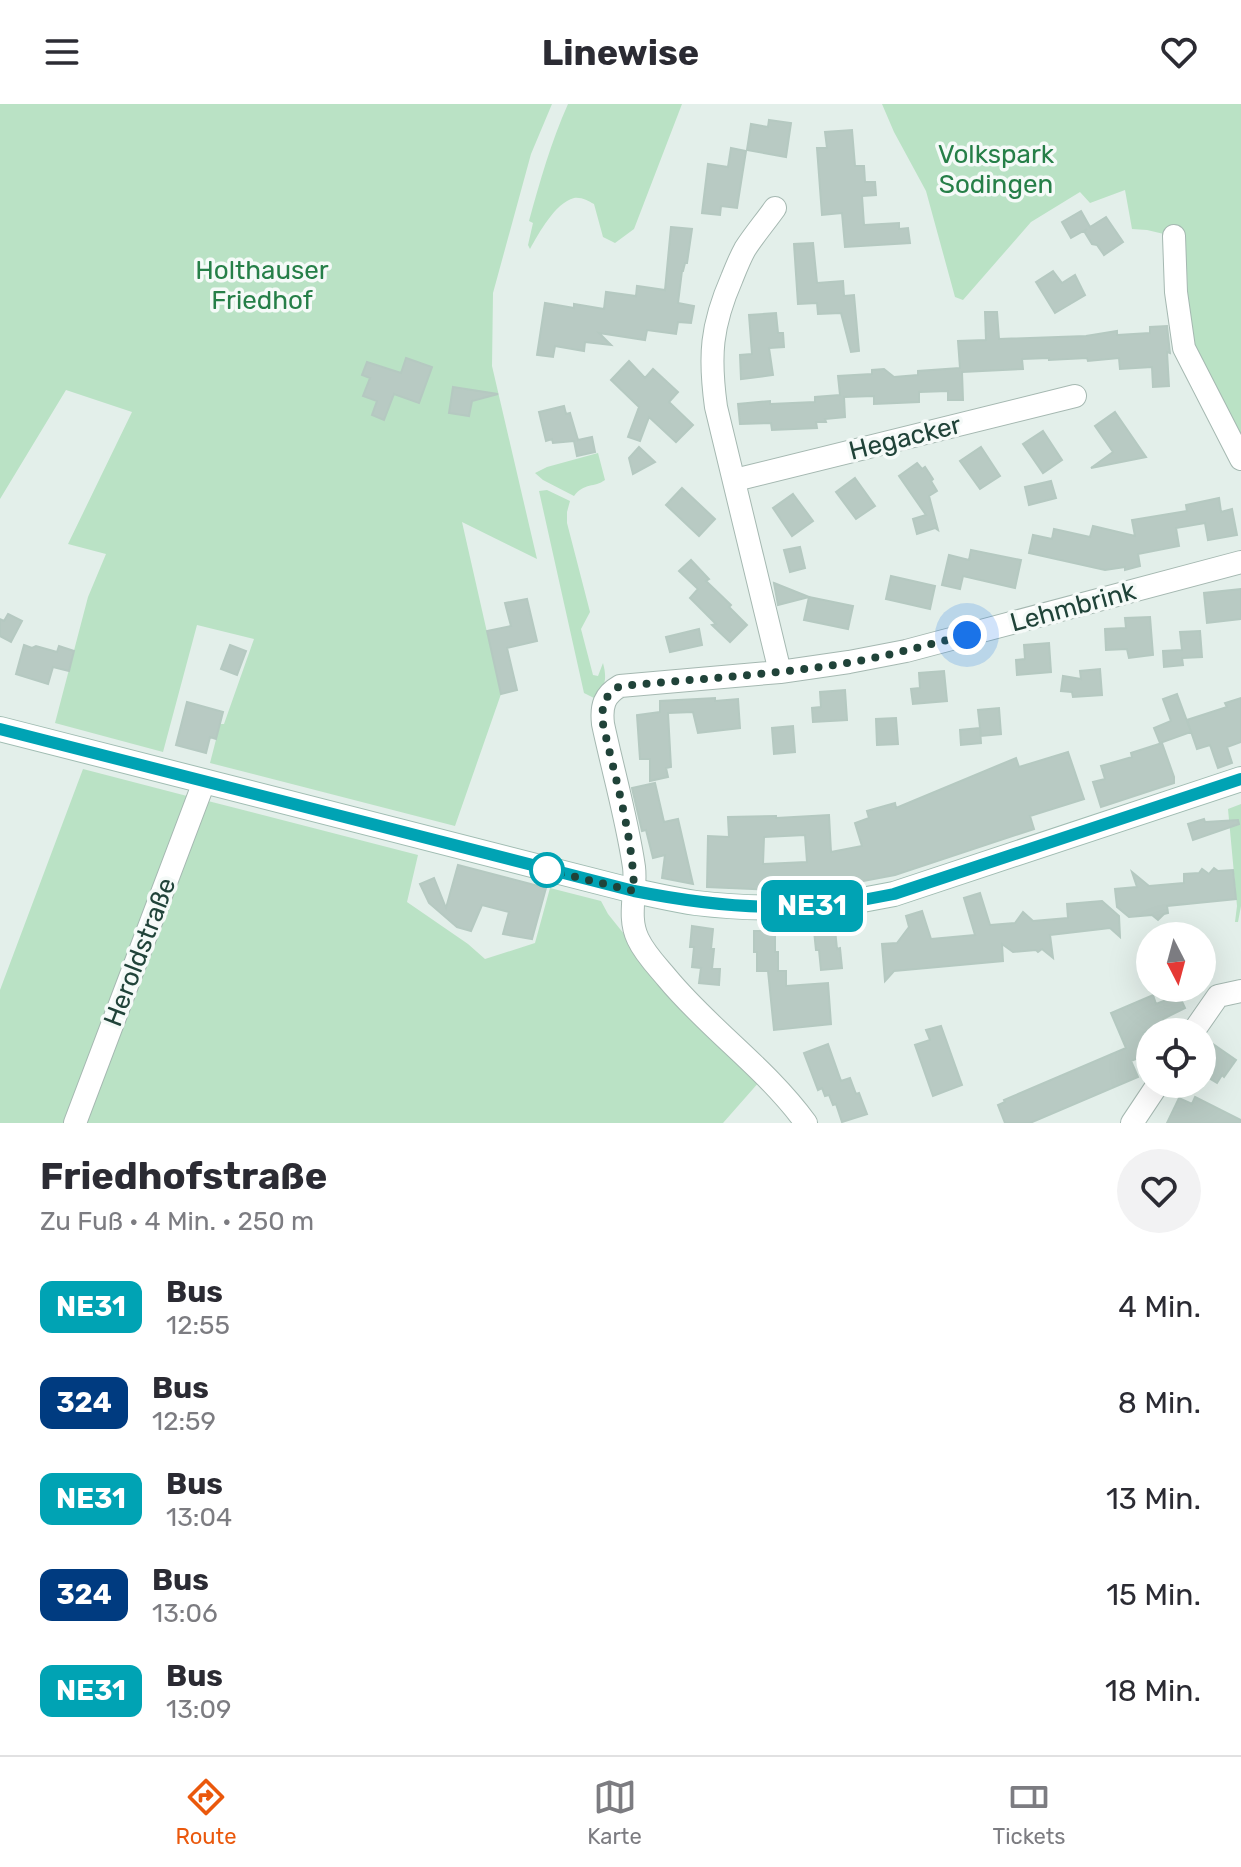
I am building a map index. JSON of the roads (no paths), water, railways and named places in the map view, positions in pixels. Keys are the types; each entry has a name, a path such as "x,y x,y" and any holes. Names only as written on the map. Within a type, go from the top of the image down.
{"main road":[{"path":"0,729 634,891 692,902 747,907 806,907 907,890 1241,779"}],"street":[{"path":"775,208 744,252 721,304 713,332 711,357 714,392 780,672"},
{"path":"1174,236 1176,292 1184,348 1241,459"},
{"name":"Hegacker","path":"735,480 1075,396"},
{"name":"Lehmbrink","path":"634,891 634,867 602,714 606,697 620,686 780,672 906,651 1241,562"},
{"name":"Heroldstraße","path":"75,1123 204,782"},
{"path":"634,891 632,920 645,952 689,1003 766,1075 806,1123"},
{"path":"1203,1018 1218,996 1241,991"},
{"path":"1132,1123 1149,1098"}],"park label":[{"name":"Volkspark Sodingen","path":"996,169"},
{"name":"Holthauser Friedhof","path":"262,285"}]}
